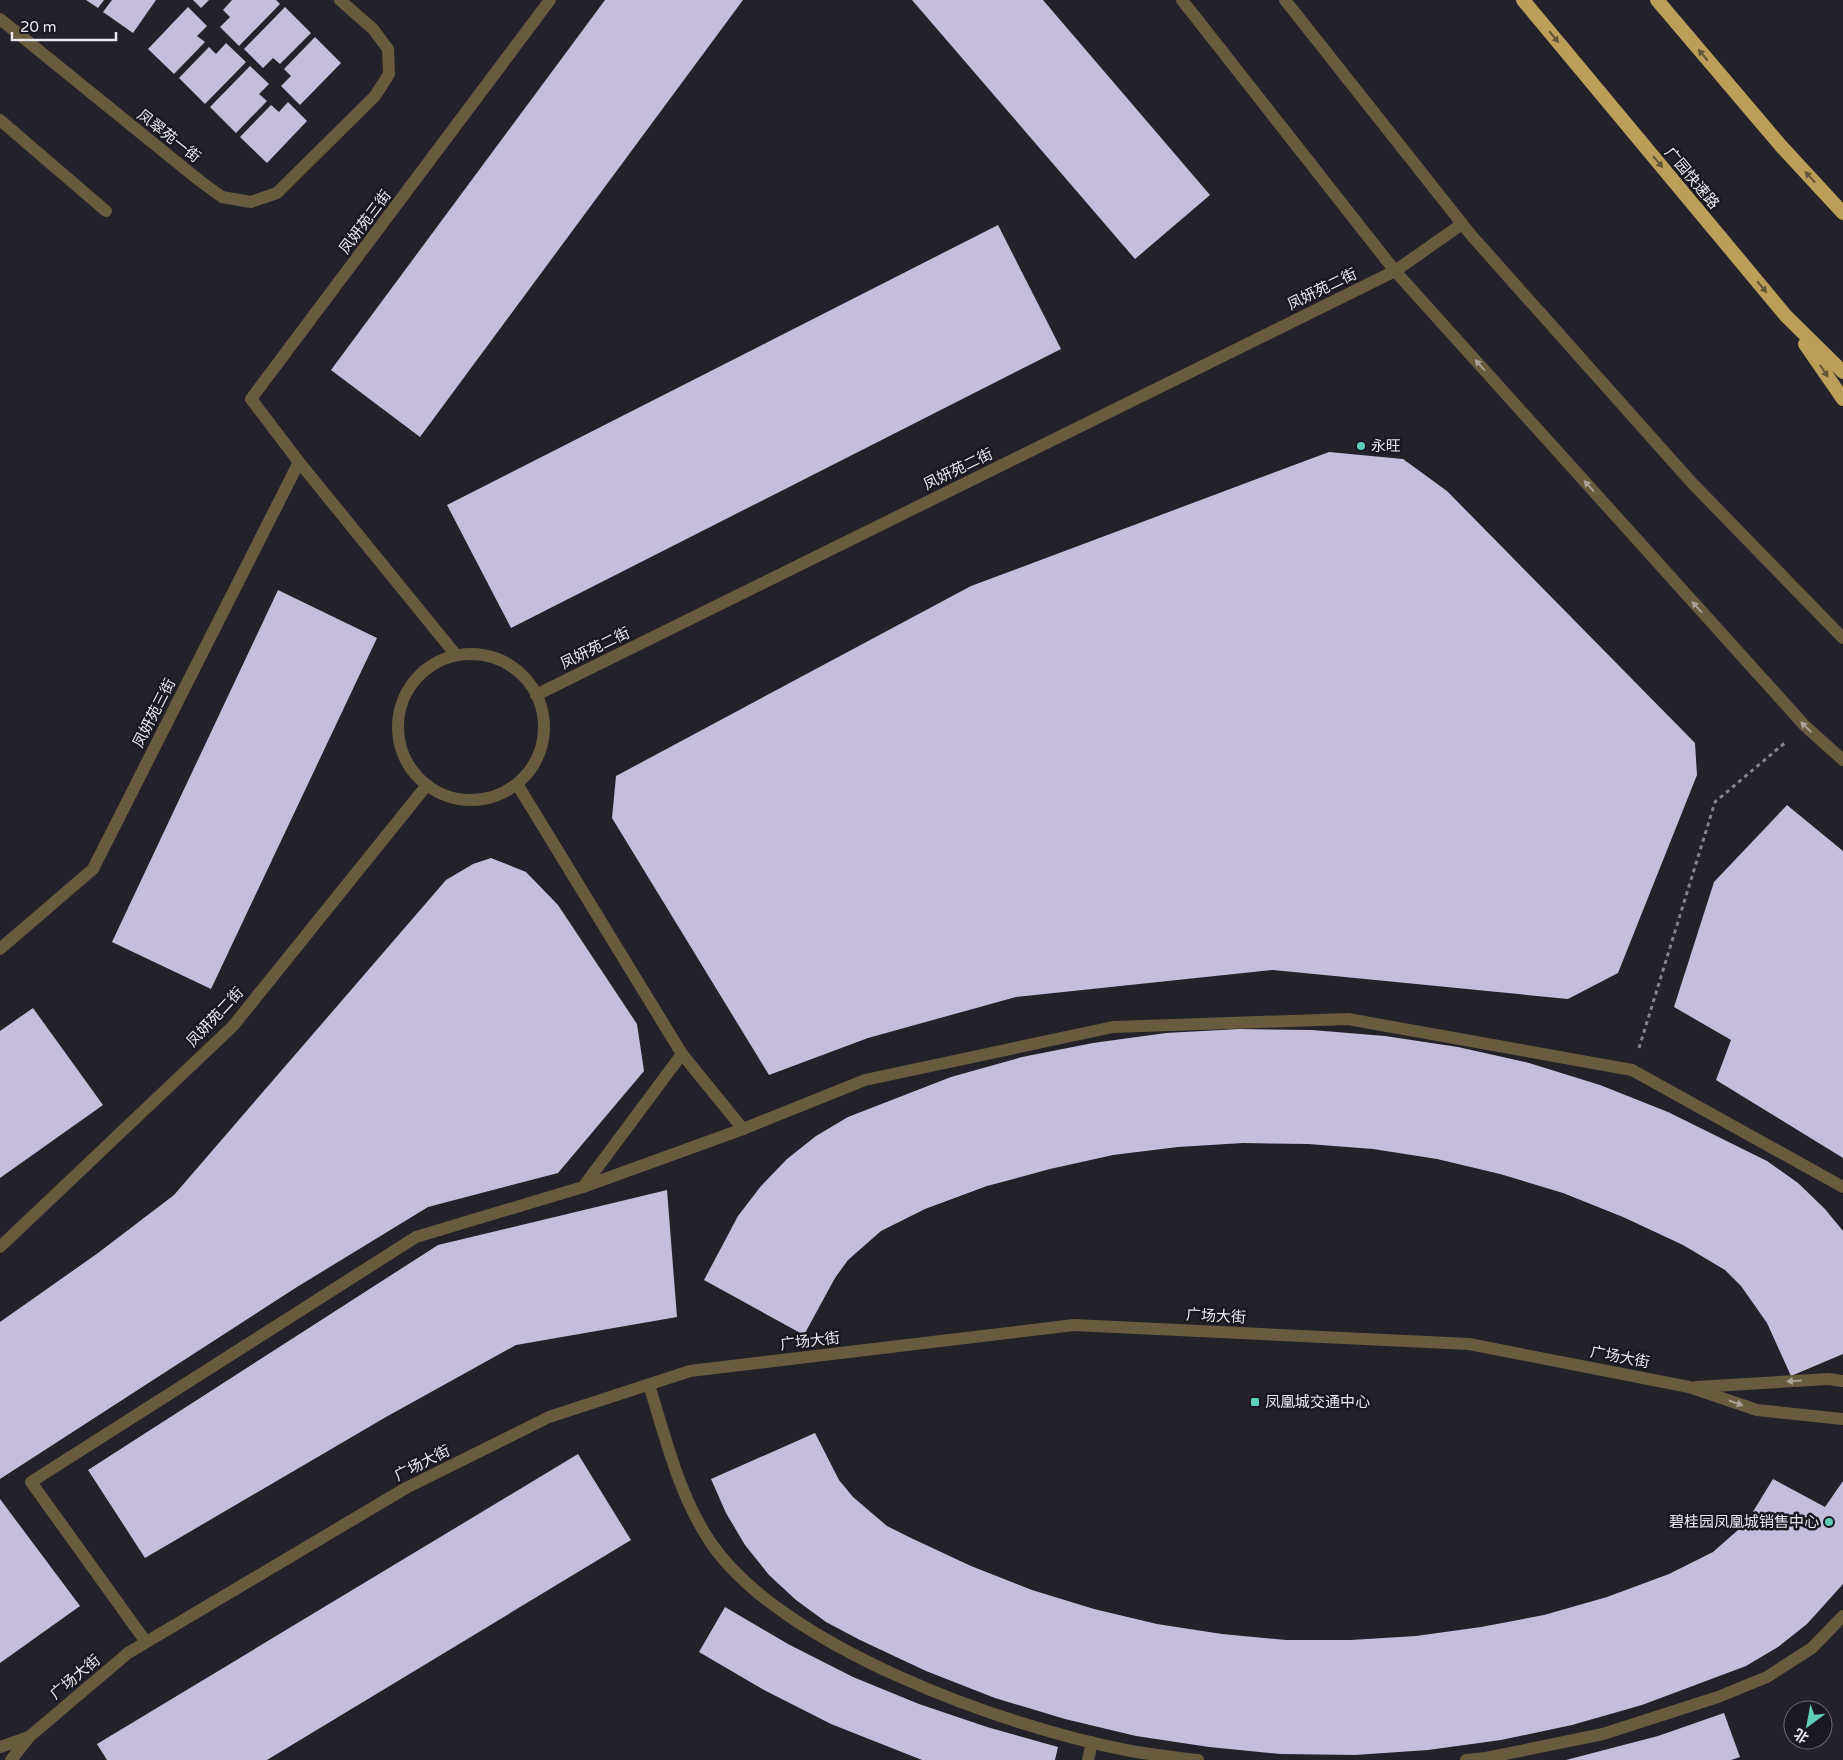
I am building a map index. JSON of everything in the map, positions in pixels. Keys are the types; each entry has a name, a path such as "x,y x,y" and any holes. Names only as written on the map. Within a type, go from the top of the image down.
{"highway":[{"name":"广园快速路","path":"1522,0 1786,316 1843,372"},
{"path":"1657,0 1781,146 1843,213"},
{"path":"1786,316 1843,398"}],"street":[{"name":"凤翠苑一街","path":"0,19 105,106 222,197 251,202 277,193 375,96 388,74 388,49 373,29 340,0"},
{"name":"凤妍苑三街","path":"456,656 299,462 251,399 550,0"},
{"path":"1182,0 1395,271 1805,726 1843,760"},
{"path":"1285,0 1462,224 1692,483 1843,638"},
{"path":"0,120 106,210"},
{"name":"凤妍苑二街","path":"536,695 1395,271 1462,224"},
{"name":"凤妍苑三街","path":"0,948 93,869 299,462"},
{"path":"480,654 503,661 522,675 536,695 543,718 542,743 533,765 517,784 496,796 473,800 449,796 427,785 410,768 400,746 397,723 403,699 415,679 433,664 456,656 480,654"},
{"path":"517,784 682,1054 743,1129"},
{"name":"凤妍苑二街","path":"0,1247 233,1026 427,785"},
{"path":"146,1642 31,1482 416,1237 583,1187 743,1129 865,1080 1113,1027 1348,1019 1632,1070 1843,1188"},
{"path":"583,1187 682,1054"},
{"name":"广场大街","path":"11,1760 29,1737 128,1653 406,1488 550,1417 690,1371 1074,1325 1469,1344 1689,1387 1757,1410 1843,1418"},
{"name":"广场大街","path":"1689,1387 1828,1379 1843,1381"},
{"path":"649,1385 681,1488 711,1543 754,1591 806,1627 866,1660 911,1681 994,1714 1059,1734 1126,1750 1198,1760"},
{"path":"1466,1760 1486,1758 1603,1734 1718,1697 1767,1677 1812,1648 1843,1616"},
{"name":"广场大街","path":"0,1747 29,1737"},
{"path":"1088,1760 1092,1742"}],"path":[{"path":"1632,1070 1715,802 1805,726"}],"building":[{"path":"86,0 104,0 98,8"},
{"path":"112,0 156,0 133,33 103,12"},
{"path":"193,0 209,0 201,8"},
{"path":"232,0 276,0 280,4 239,46 220,27 230,17 223,10"},
{"path":"605,0 743,0 420,437 331,370"},
{"path":"912,0 1043,0 1210,195 1135,259"},
{"path":"188,7 207,26 197,36 205,42 174,74 148,49"},
{"path":"285,7 311,33 280,64 273,58 263,68 244,49"},
{"path":"315,37 341,63 300,105 281,86 291,76 284,69"},
{"path":"226,43 246,62 205,104 179,78 209,47 216,54"},
{"path":"250,66 269,84 259,94 267,101 236,133 210,107"},
{"path":"288,102 307,121 267,163 240,137 271,105 279,112"},
{"path":"998,225 1061,349 511,628 447,505"},
{"path":"1329,452 1403,459 1447,491 1695,743 1697,775 1618,973 1568,999 1273,970 1016,997 868,1038 769,1075 612,818 616,776 971,586"},
{"path":"278,590 377,638 211,989 112,942"},
{"path":"1787,805 1843,851 1843,1158 1716,1080 1731,1040 1674,1007 1714,882"},
{"path":"491,858 526,872 558,905 637,1024 644,1071 558,1173 428,1207 297,1287 0,1479 0,1322 98,1253 174,1195 446,880 473,864"},
{"path":"33,1008 103,1105 0,1178 0,1031"},
{"path":"1239,1029 1312,1030 1385,1036 1458,1047 1529,1063 1600,1085 1668,1112 1767,1161 1798,1183 1825,1209 1843,1231 1843,1354 1791,1376 1767,1323 1741,1286 1725,1270 1683,1245 1623,1217 1563,1193 1500,1174 1437,1159 1373,1149 1308,1144 1243,1143 1178,1147 1113,1155 987,1186 925,1209 881,1231 848,1260 835,1278 804,1335 704,1280 738,1216 761,1186 787,1159 816,1136 848,1117 951,1077 1022,1057 1093,1043 1166,1033"},
{"path":"667,1190 677,1317 516,1345 386,1417 145,1558 88,1470 438,1245"},
{"path":"815,1433 839,1480 853,1497 887,1526 911,1538 971,1566 1032,1590 1094,1609 1157,1624 1222,1634 1286,1640 1351,1640 1416,1636 1481,1627 1544,1615 1607,1597 1669,1574 1713,1552 1746,1523 1773,1479 1825,1507 1843,1481 1843,1584 1807,1624 1778,1647 1746,1666 1642,1705 1572,1725 1501,1740 1428,1750 1355,1755 1281,1754 1209,1747 1136,1736 1065,1719 995,1698 926,1671 860,1640 826,1622 796,1600 769,1575 745,1545 726,1513 711,1479"},
{"path":"578,1454 631,1540 267,1760 107,1760 97,1744"},
{"path":"0,1499 80,1606 0,1663"},
{"path":"725,1607 788,1644 853,1677 919,1704 987,1727 1058,1747 1055,1760 922,1760 831,1724 764,1690 699,1652"},
{"path":"1724,1713 1740,1757 1731,1760 1566,1760 1658,1736"}],"place":[{"name":"永旺","path":"1361,446"},
{"name":"凤凰城交通中心","path":"1255,1402"},
{"name":"碧桂园凤凰城销售中心","path":"1829,1522"}]}
